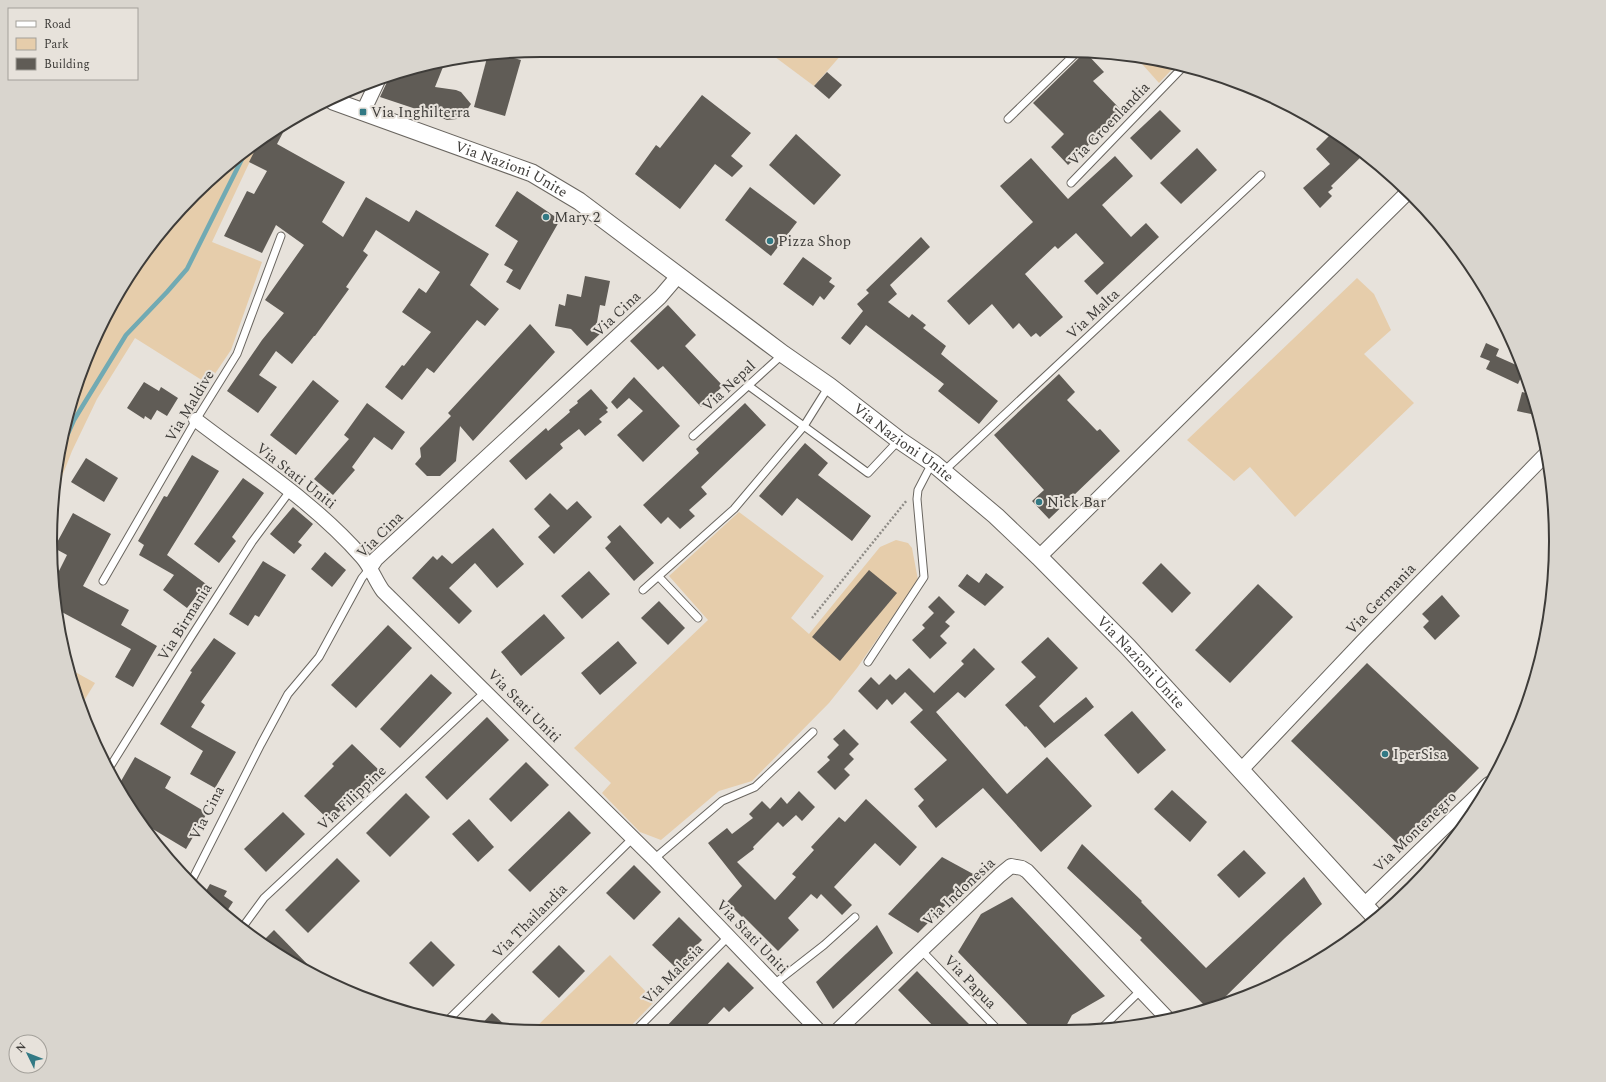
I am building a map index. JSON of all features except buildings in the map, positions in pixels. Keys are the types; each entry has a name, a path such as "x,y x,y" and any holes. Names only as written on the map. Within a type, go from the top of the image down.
{"street":[{"path":"363,112 376,87"},
{"name":"Via Nazioni Unite","path":"337,102 532,173 579,201 783,354 829,386 899,440 938,467 996,516 1128,647 1373,914"},
{"path":"1039,557 1404,196"},
{"name":"Via Cina","path":"370,568 376,559 660,297 678,276"},
{"name":"Via Stati Uniti","path":"196,420 290,491 329,524 363,558 383,591 633,838 813,1025"},
{"name":"Via Germania","path":"1240,771 1363,641 1542,458"},
{"name":"Via Montenegro","path":"1364,905 1475,798"},
{"name":"Via Indonesia","path":"843,1025 1011,866 1017,866 1027,871 1164,1015"}],"lane":[{"path":"1008,119 1072,57"},
{"name":"Via Groenlandia","path":"1071,183 1179,71"},
{"name":"Via Malta","path":"868,662 924,577 917,498 918,490 922,481 1260,175"},
{"name":"Via Maldive","path":"103,581 196,420 237,354 281,236"},
{"name":"Via Nepal","path":"693,436 783,354"},
{"path":"749,386 868,473 899,440"},
{"path":"643,590 734,509 804,426 829,386"},
{"name":"Via Birmania","path":"112,764 252,542 290,491"},
{"name":"Via Cina","path":"193,877 288,694 319,657 362,578 370,568"},
{"path":"659,577 698,618"},
{"name":"Via Filippine","path":"245,924 264,898 485,692"},
{"path":"654,860 722,801 755,787 813,732"},
{"name":"Via Thailandia","path":"451,1017 633,838"},
{"path":"774,984 824,945 855,917"},
{"name":"Via Malesia","path":"641,1025 728,937"},
{"name":"Via Papua","path":"922,951 993,1025"},
{"path":"1107,1023 1140,991"}],"path":[{"path":"812,618 922,481"}],"green space":[{"path":"775,57 839,57 814,86"},
{"path":"1141,63 1172,69 1159,83"},
{"path":"255,151 212,242 262,262 231,350 208,384 135,338 97,399 72,451 61,479 73,416 83,385 107,327 122,299 157,246 177,222 222,177"},
{"path":"1357,278 1374,294 1391,330 1364,354 1414,403 1295,517 1250,467 1234,481 1187,440"},
{"path":"739,512 824,576 791,618 809,634 880,547 896,540 908,543 912,548 918,580 857,668 829,703 752,781 719,791 661,840 640,832 602,793 611,783 574,748 708,620 669,576"},
{"path":"75,672 95,683 84,700"},
{"path":"610,955 655,1001 632,1025 538,1025"}],"waterway":[{"path":"70,429 126,335 187,269 241,161"}],"place":[{"name":"Via Inghilterra","path":"363,112"},
{"name":"Mary 2","path":"546,217"},
{"name":"Pizza Shop","path":"770,241"},
{"name":"Nick Bar","path":"1039,502"},
{"name":"IperSisa","path":"1385,754"}]}
